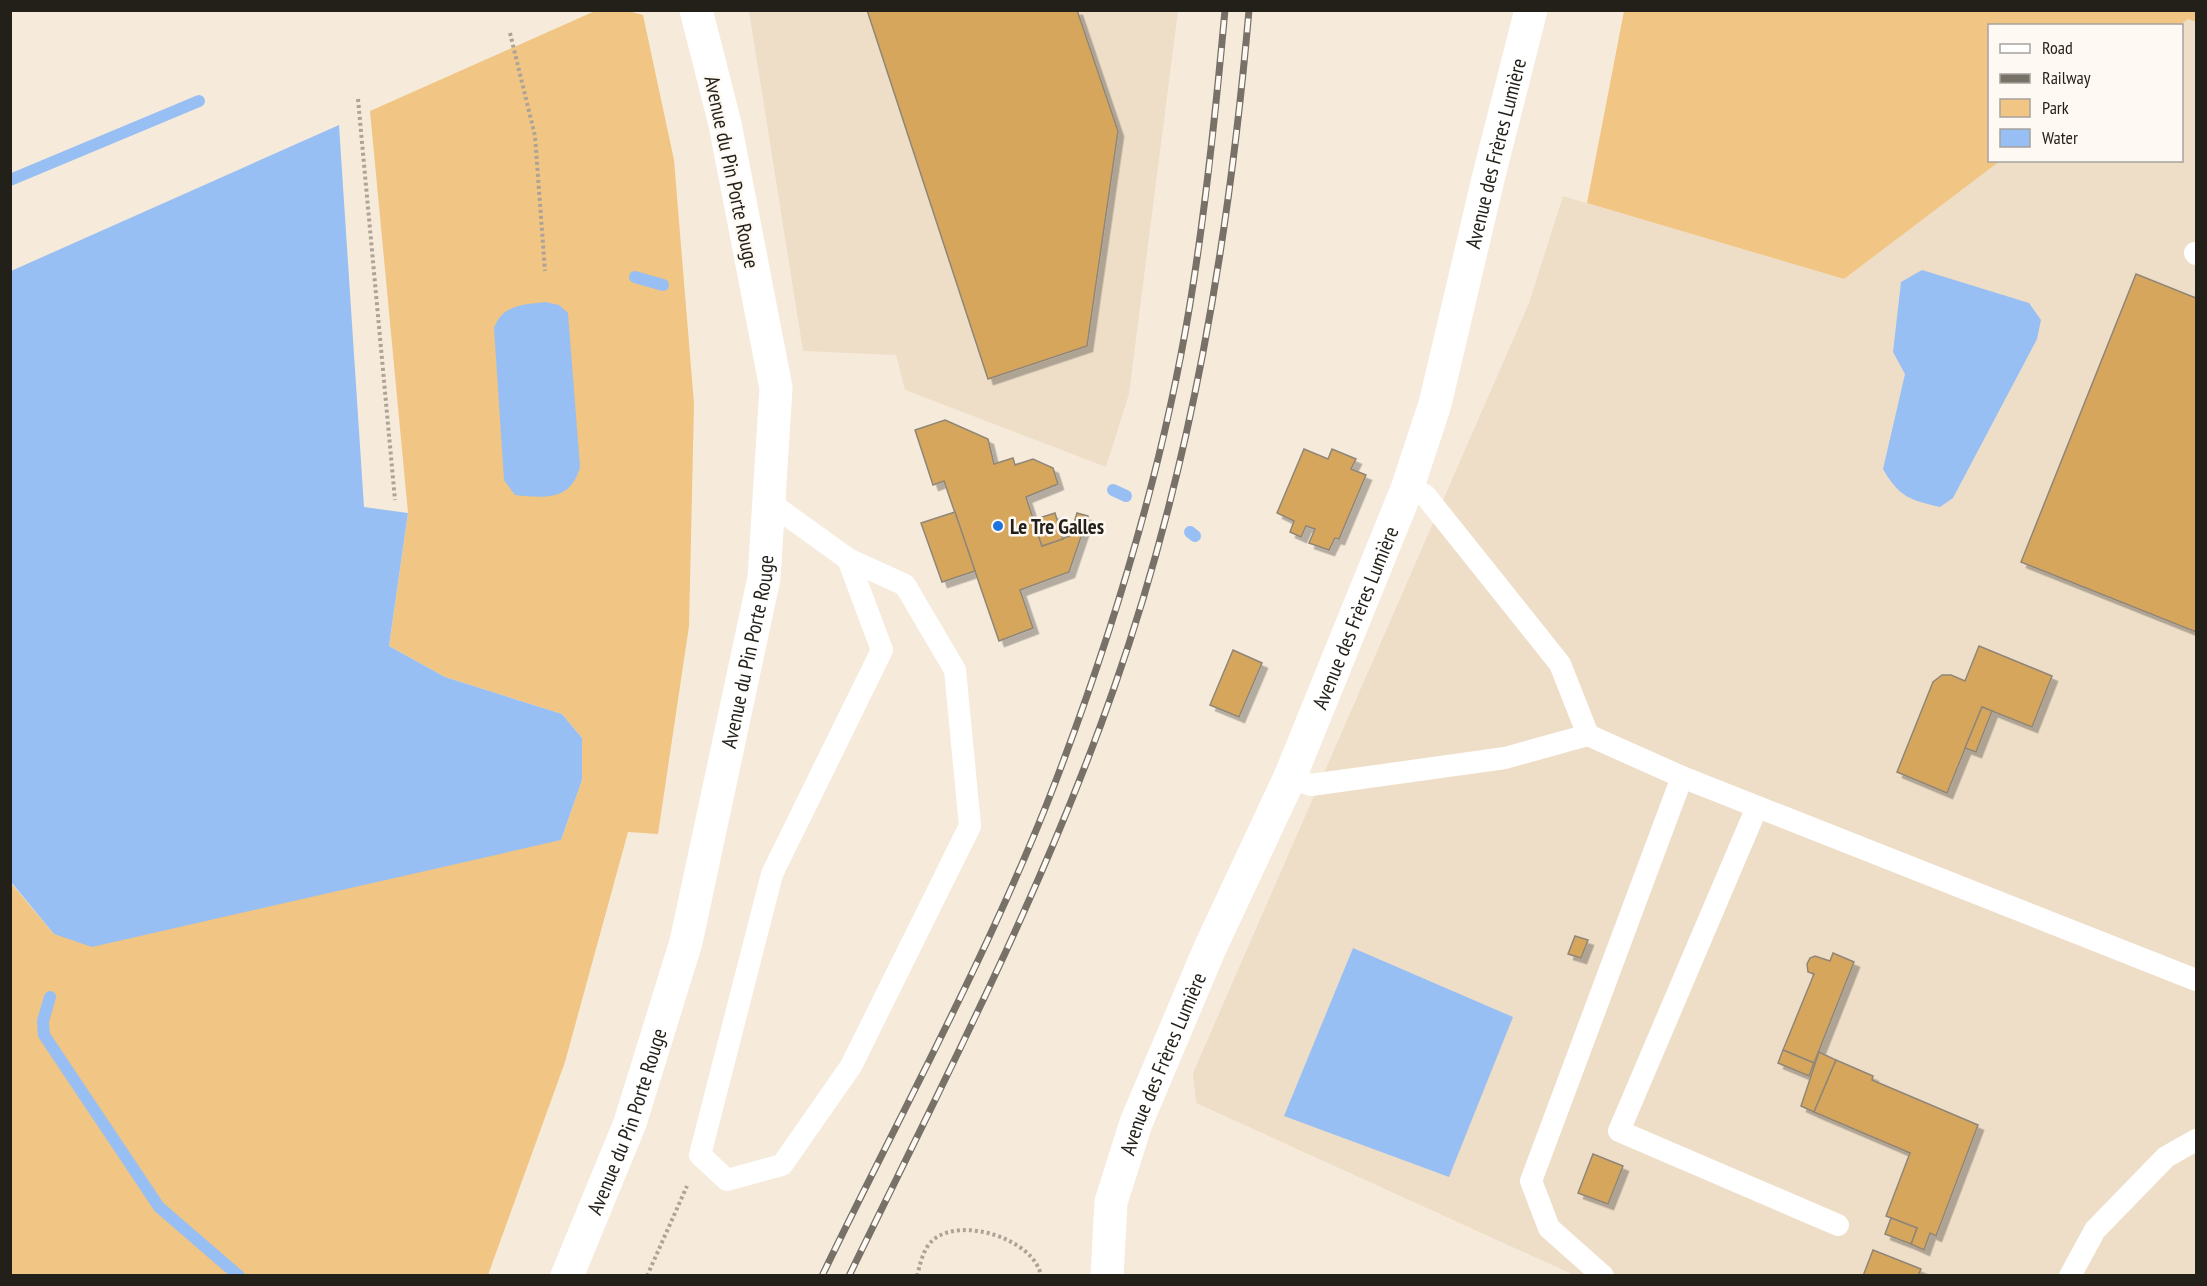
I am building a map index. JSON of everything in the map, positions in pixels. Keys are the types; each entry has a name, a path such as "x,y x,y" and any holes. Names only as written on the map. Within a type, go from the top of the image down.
{"street":[{"name":"Avenue du Pin Porte Rouge","path":"567,1275 630,1123 686,942 764,578 776,388 724,124 696,10"},
{"name":"Avenue des Frères Lumière","path":"1107,1275 1111,1202 1136,1124 1210,948 1290,777 1407,489 1436,404 1490,171 1531,10"}],"lane":[{"path":"1407,489 1425,495 1560,664 1588,735"},
{"path":"769,502 848,559 905,585 955,670 970,826 851,1066 782,1165 727,1180 700,1155 772,874 882,650 848,559"},
{"path":"1290,777 1311,786 1505,758 1588,735 1682,777 2196,980"},
{"path":"1603,1275 1549,1228 1531,1181 1682,777"},
{"path":"1757,807 1619,1131 1838,1225"},
{"path":"2070,1275 2095,1230 2166,1157 2196,1140"}],"path":[{"path":"510,33 535,136 545,271"},
{"path":"358,99 395,500"},
{"path":"647,1275 700,1155"},
{"path":"917,1275 931,1241 950,1231 988,1231 1028,1252 1041,1275"}],"shaded area":[{"path":"749,11 1178,11 1129,394 1106,467 905,390 896,355 803,351"},
{"path":"2188,19 2196,22 2196,1275 1574,1275 1196,1103 1193,1073 1529,303 1563,196 1844,279 1999,162 2183,162 2183,24 2180,24"}],"green space":[{"path":"2196,10 2196,22 2188,19 2182,24 1988,24 1988,162 1999,162 1844,279 1587,203 1624,11"},
{"path":"595,11 628,11 643,15 674,160 694,404 689,626 658,834 628,832 565,1062 488,1275 11,1275 10,882 54,934 561,840 582,780 582,738 562,714 445,677 389,646 408,513 370,111"}],"water":[{"path":"339,125 364,507 408,513 389,646 445,677 562,714 582,738 582,780 561,840 92,947 54,934 11,882 11,271"},
{"path":"1922,270 2029,303 2041,320 2037,339 1953,498 1940,507 1906,496 1894,486 1883,469 1905,374 1893,352 1901,282"},
{"path":"545,302 559,305 568,313 580,467 576,478 563,492 537,497 515,495 504,480 494,328 508,310 522,305"},
{"path":"1353,948 1513,1017 1449,1177 1284,1116"}],"building":[{"path":"867,10 1077,10 1118,131 1087,346 988,379"},
{"path":"2136,274 2196,298 2196,632 2021,562"},
{"path":"945,420 988,439 994,464 1013,458 1015,465 1033,459 1053,468 1058,484 1026,497 1042,546 1070,536 1077,513 1088,516 1069,572 1020,590 1033,628 999,641 944,481 933,485 915,430"},
{"path":"1304,449 1328,459 1332,449 1356,459 1351,469 1366,475 1339,539 1335,538 1329,550 1309,543 1315,529 1306,526 1301,537 1290,532 1294,521 1277,513"},
{"path":"955,512 975,571 942,582 921,523"},
{"path":"1055,513 1063,539 1042,546 1033,520"},
{"path":"1979,646 2052,676 2032,727 1982,707 1947,793 1897,772 1933,682 1942,675 1951,675 1965,681"},
{"path":"1233,650 1262,663 1239,717 1210,705"},
{"path":"1982,707 1992,711 1976,752 1965,748"},
{"path":"1575,936 1588,940 1581,958 1568,954"},
{"path":"1833,953 1854,962 1814,1063 1783,1050 1814,974 1808,972 1807,964 1810,958 1815,956 1830,961"},
{"path":"1783,1050 1814,1063 1809,1076 1778,1063"},
{"path":"1819,1052 1836,1060 1814,1112 1801,1106"},
{"path":"1836,1060 1873,1076 1872,1080 1978,1125 1936,1236 1930,1233 1924,1250 1911,1244 1917,1228 1886,1216 1910,1153 1814,1112"},
{"path":"1593,1154 1623,1166 1608,1204 1578,1193"},
{"path":"1891,1218 1917,1228 1911,1244 1885,1234"},
{"path":"1873,1250 1921,1269 1918,1276 1863,1276"}],"waterway":[{"path":"10,180 199,101"},
{"path":"635,277 663,285"},
{"path":"1113,490 1126,496"},
{"path":"1190,532 1195,536"},
{"path":"50,997 43,1021 44,1035 159,1207 239,1276"}],"railway":[{"path":"822,1276 974,970 1030,846 1077,725 1117,607 1151,487 1179,365 1206,194 1225,10"},
{"path":"849,1276 1024,912 1086,764 1141,605 1165,522 1203,353 1230,182 1249,10"}],"place":[{"name":"Le Tre Galles","path":"998,526"}]}
